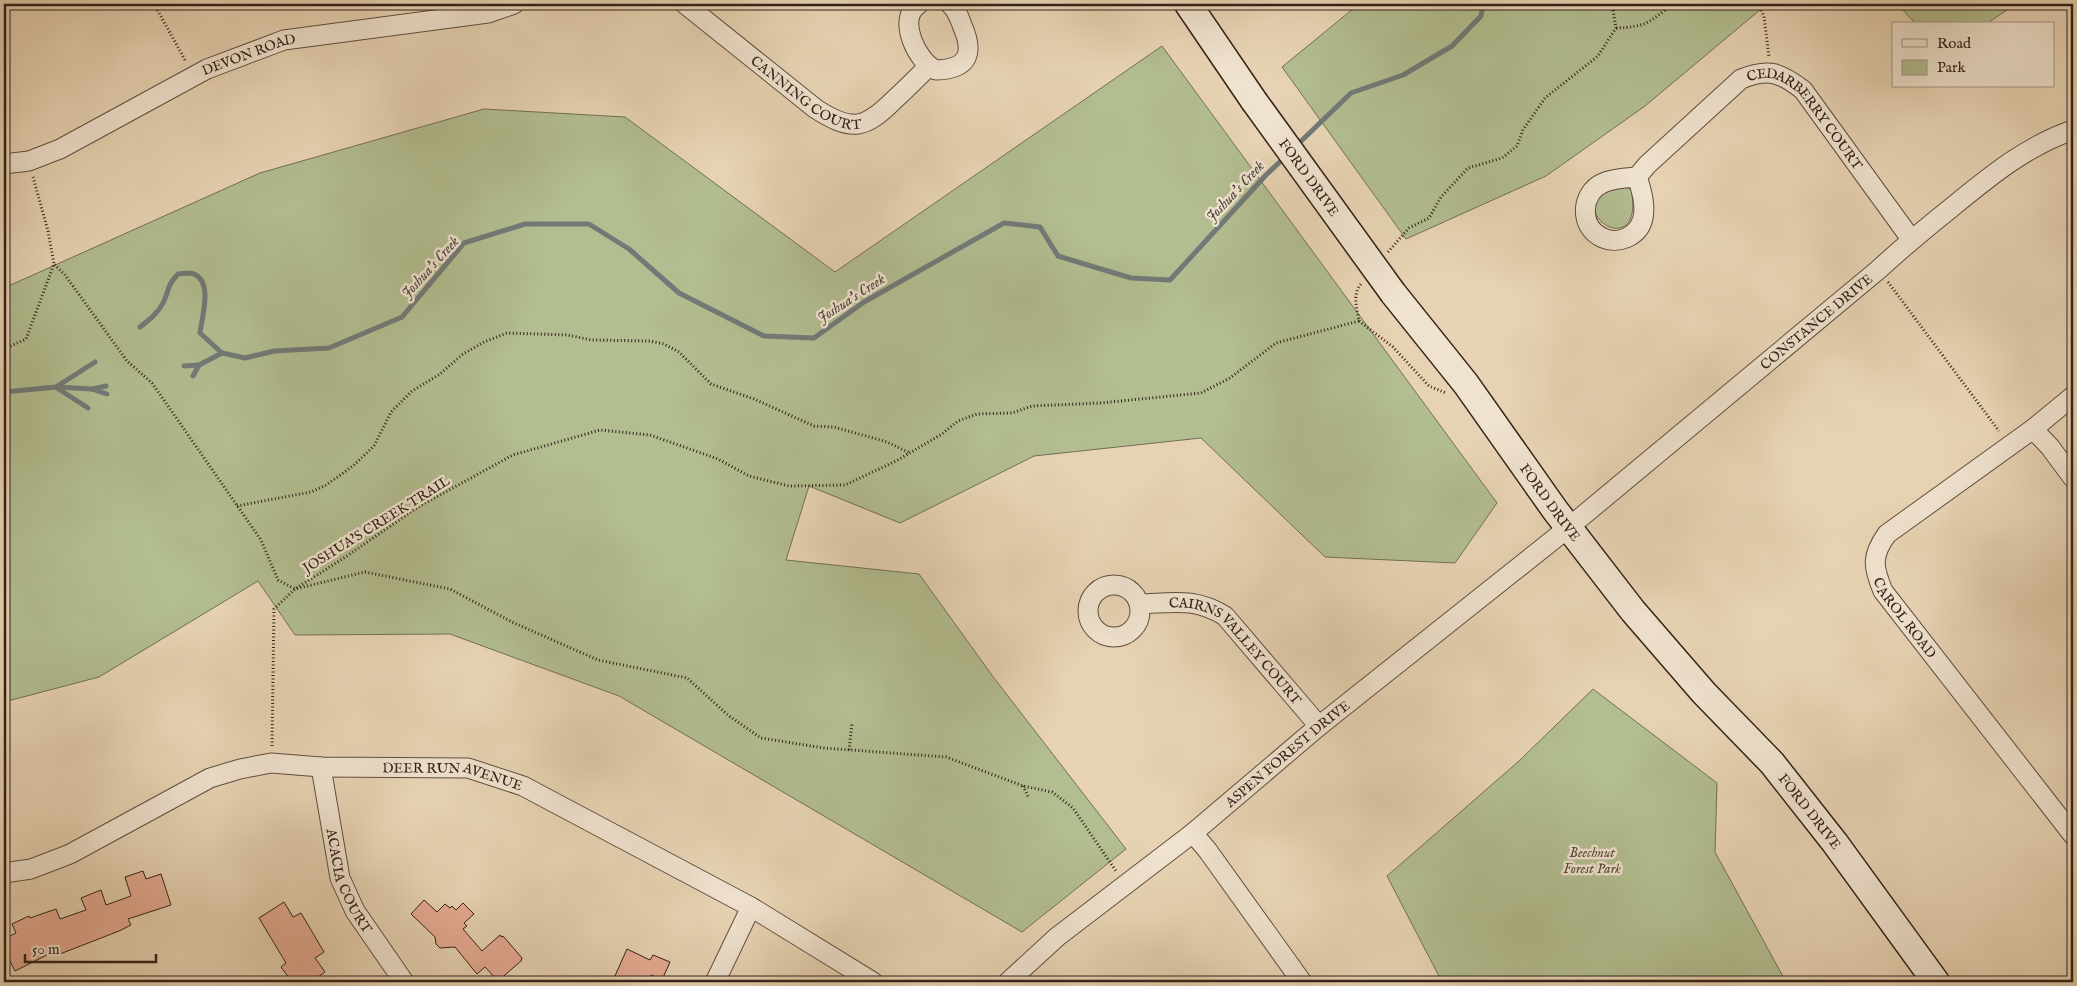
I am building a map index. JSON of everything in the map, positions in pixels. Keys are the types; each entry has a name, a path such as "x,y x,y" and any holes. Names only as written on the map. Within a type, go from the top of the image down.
{"main road":[{"name":"FORD DRIVE","path":"1188,4 1254,101 1393,293 1466,384 1568,528 1633,611 1697,685 1772,763 1835,843 1936,982"}],"street":[{"name":"DEVON ROAD","path":"4,164 29,161 60,149 207,69 284,40 488,13 514,4"},
{"name":"CANNING COURT","path":"685,4 816,109 834,121 862,124 876,118 928,67"},
{"path":"918,4 909,15 910,34 924,62 928,67 936,70 949,69 963,61 968,53 968,39 957,12 950,4"},
{"name":"CEDARBERRY COURT","path":"1637,177 1647,165 1741,79 1757,73 1770,72 1788,78 1803,90 1911,239"},
{"name":"CONSTANCE DRIVE","path":"1568,528 1878,270 1911,239 1992,174 2023,153 2073,130"},
{"name":"CAROL ROAD","path":"2073,396 2033,430 2009,445 1887,534 1878,546 1874,561 1877,577 1883,591 2073,835"},
{"path":"2033,430 2050,447 2073,478"},
{"name":"ASPEN FOREST DRIVE","path":"1008,982 1057,937 1193,833 1319,726 1568,528"},
{"name":"CAIRNS VALLEY COURT","path":"1139,604 1190,602 1209,606 1225,616 1319,726"},
{"name":"DEER RUN AVENUE","path":"4,873 31,869 70,854 210,778 240,769 271,763 322,766 468,768 523,786 751,906 873,982"},
{"name":"ACACIA COURT","path":"322,766 340,878 355,911 404,982"},
{"path":"1193,833 1302,982"},
{"path":"715,982 751,906"}],"path":[{"path":"154,4 194,76"},
{"path":"1383,259 1408,228 1429,218 1441,197 1468,168 1502,158 1517,146 1522,130 1545,98 1598,56 1616,28 1612,4"},
{"path":"1616,28 1647,24 1673,4"},
{"path":"1758,4 1764,16 1768,37 1770,72"},
{"path":"4,349 26,339 54,264 48,231 29,161"},
{"name":"JOSHUA'S CREEK TRAIL","path":"54,264 65,275 127,361 152,383 261,540 278,580 295,589 418,507 513,455 600,430 650,434 718,459 749,476 789,486 845,485 910,453 942,434 958,421 977,414 1012,413 1032,406 1100,403 1201,392 1230,378 1276,343 1359,321"},
{"path":"1878,270 2009,445"},
{"path":"1364,281 1357,289 1355,301 1359,321 1393,347 1416,374 1430,386 1445,393 1466,384"},
{"path":"238,506 311,492 326,485 353,466 374,446 391,412 412,391 440,374 463,354 484,342 508,333 568,335 591,340 664,344 679,352 711,384 754,399 814,426 834,427 887,442 910,453"},
{"path":"271,763 274,609 295,589 365,572 450,588 512,622 598,660 687,678 728,716 761,738 824,748 946,757 1023,786 1052,792 1073,808 1125,884"},
{"path":"849,750 852,723"},
{"path":"1023,786 1029,798"}],"green space":[{"path":"1359,4 1767,4 1645,106 1546,176 1406,239 1282,67"},
{"path":"1897,4 2016,4 1989,22 1914,22"},
{"path":"1162,46 1497,503 1455,563 1325,557 1201,438 1034,456 900,523 809,486 786,560 919,574 994,678 1126,849 1022,932 619,696 450,634 295,635 258,581 99,677 4,702 4,288 260,173 484,109 625,117 835,272"},
{"path":"1625,187 1631,189 1632,211 1628,223 1620,228 1610,227 1601,221 1595,213 1595,203 1605,191"},
{"name":"Beechnut Forest Park","path":"1593,689 1717,783 1715,852 1786,982 1442,982 1387,876 1519,761"}],"building":[{"path":"143,871 146,879 161,874 171,905 128,919 131,925 119,931 60,954 59,949 15,971 4,949 4,939 16,933 12,924 29,916 30,918 56,909 60,919 86,910 81,898 101,890 106,905 131,896 125,877"},
{"path":"424,900 437,912 445,904 450,908 452,906 456,910 463,903 474,914 464,923 467,926 463,929 482,951 500,935 522,958 521,961 498,981 485,967 477,974 455,947 440,948 436,944 435,937 411,914"},
{"path":"284,902 293,917 301,913 324,952 315,958 325,972 311,982 292,982 281,967 286,963 259,918"},
{"path":"627,949 650,960 653,955 670,962 662,980 651,975 648,982 624,982 614,978"}],"waterway":[{"name":"Joshua's Creek","path":"1296,146 1351,93 1403,75 1452,46 1481,16 1483,4"},
{"name":"Joshua's Creek","path":"140,327 159,310 174,278 178,274 191,273 200,278 205,292 200,333 222,353 245,358 274,351 329,348 402,317 464,243 525,224 589,224 629,249 679,293 764,336 814,338 864,302 1004,223 1040,227 1058,256 1131,278 1170,280 1266,175 1285,157"},
{"path":"193,376 199,365 222,353"},
{"name":"Joshua's Creek","path":"4,392 56,387 95,362"},
{"path":"184,366 199,365"},
{"path":"92,389 106,386"},
{"path":"56,387 92,389 107,394"},
{"path":"57,388 88,408"}]}
